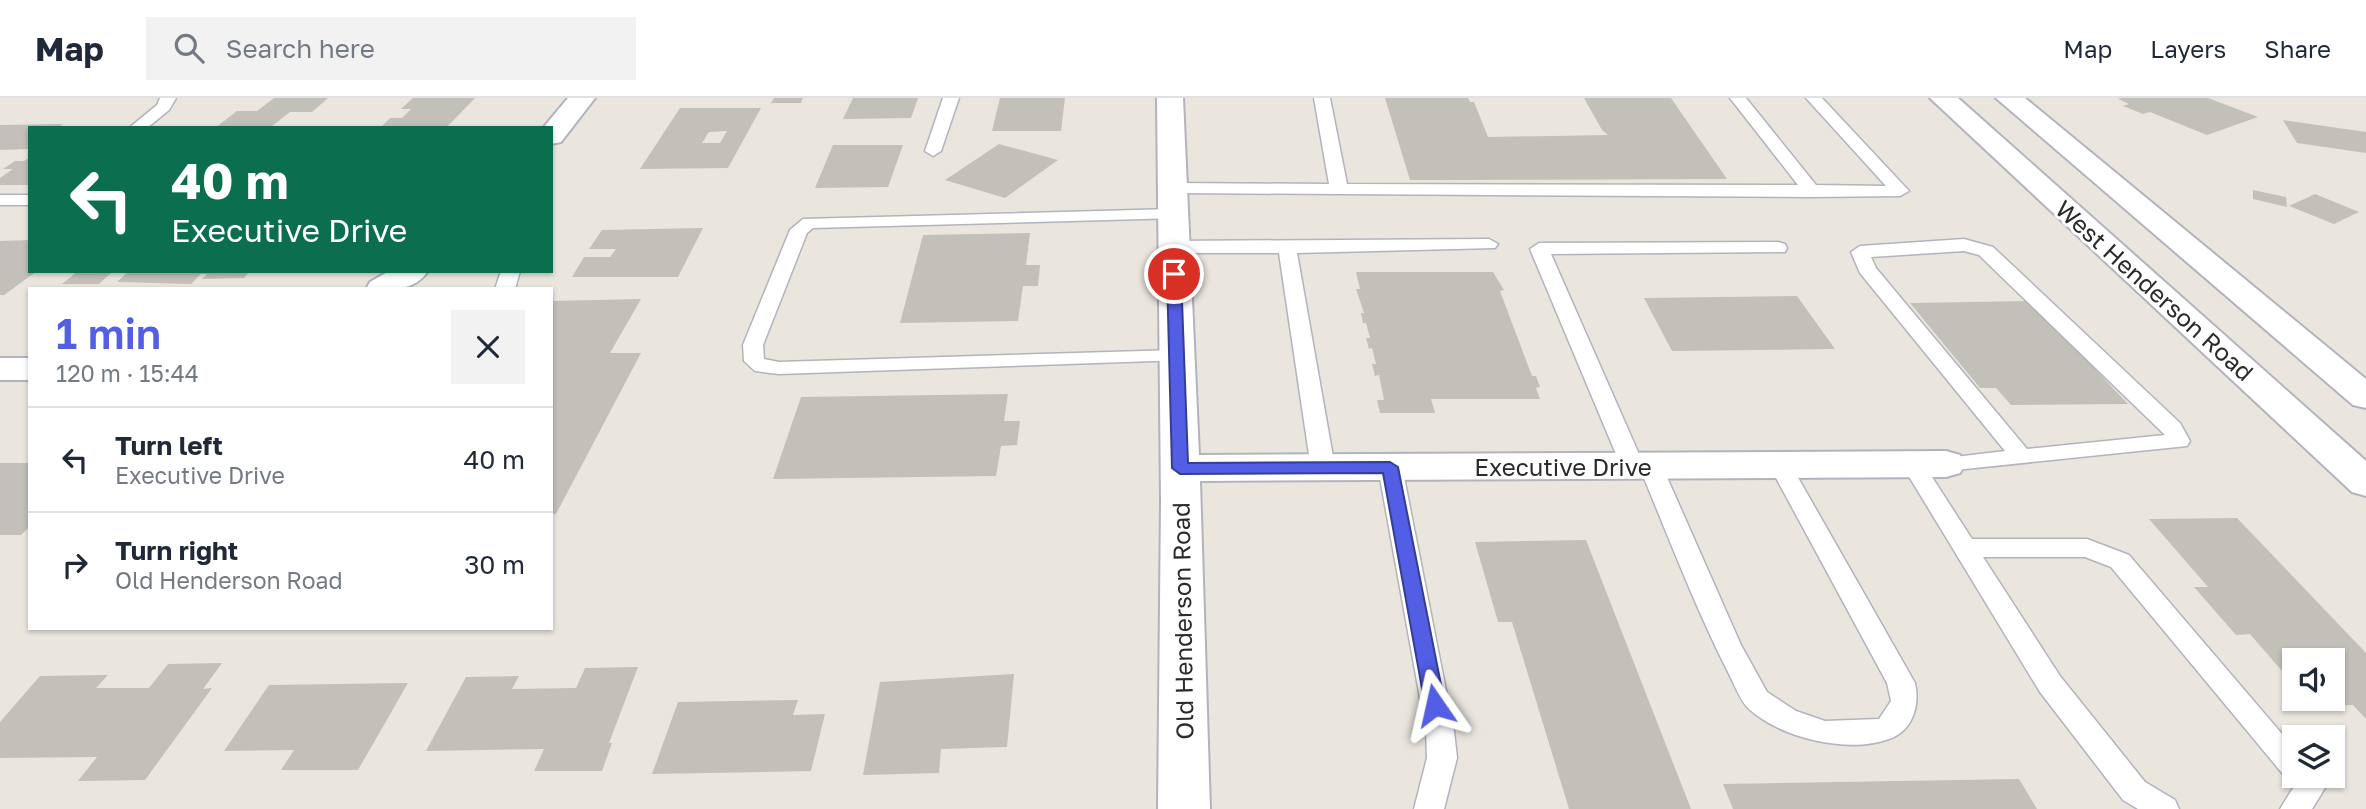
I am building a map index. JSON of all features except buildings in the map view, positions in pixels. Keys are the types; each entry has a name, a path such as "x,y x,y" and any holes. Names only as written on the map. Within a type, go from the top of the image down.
{"street":[{"path":"553,134 582,98"},
{"name":"Old Henderson Road","path":"1170,98 1180,468 1184,809"},
{"name":"West Henderson Road","path":"1943,98 2366,483"},
{"name":"West Henderson Road","path":"2009,98 2366,397"},
{"path":"385,287 409,273"},
{"path":"0,369 28,369"},
{"name":"Executive Drive","path":"1180,468 1930,464"}],"lane":[{"path":"139,126 164,107 168,98"},
{"path":"933,151 951,98"},
{"path":"1322,98 1339,189"},
{"path":"1738,98 1812,192"},
{"path":"1177,356 779,368 762,367 754,361 753,345 799,230 809,223 1173,216 1339,189 1900,191 1814,98"},
{"path":"0,200 28,200"},
{"path":"1173,216 1287,247 1489,244"},
{"path":"2022,457 1867,269 1860,252 1964,245 1986,251 2172,428 2179,441 2022,457 1930,464 1965,548 2050,684 2134,791 2164,809"},
{"path":"1287,247 1323,468"},
{"path":"1778,248 1539,249 1757,701 1786,719 1824,733 1883,730 1892,725 1905,701 1901,683 1780,465"},
{"path":"1390,467 1440,731 1442,758 1429,809"},
{"path":"1965,548 2087,548 2120,561 2282,755"},
{"path":"2295,809 2310,788"}],"route":[{"path":"1174,274 1180,468 1390,467 1435,705"}]}
